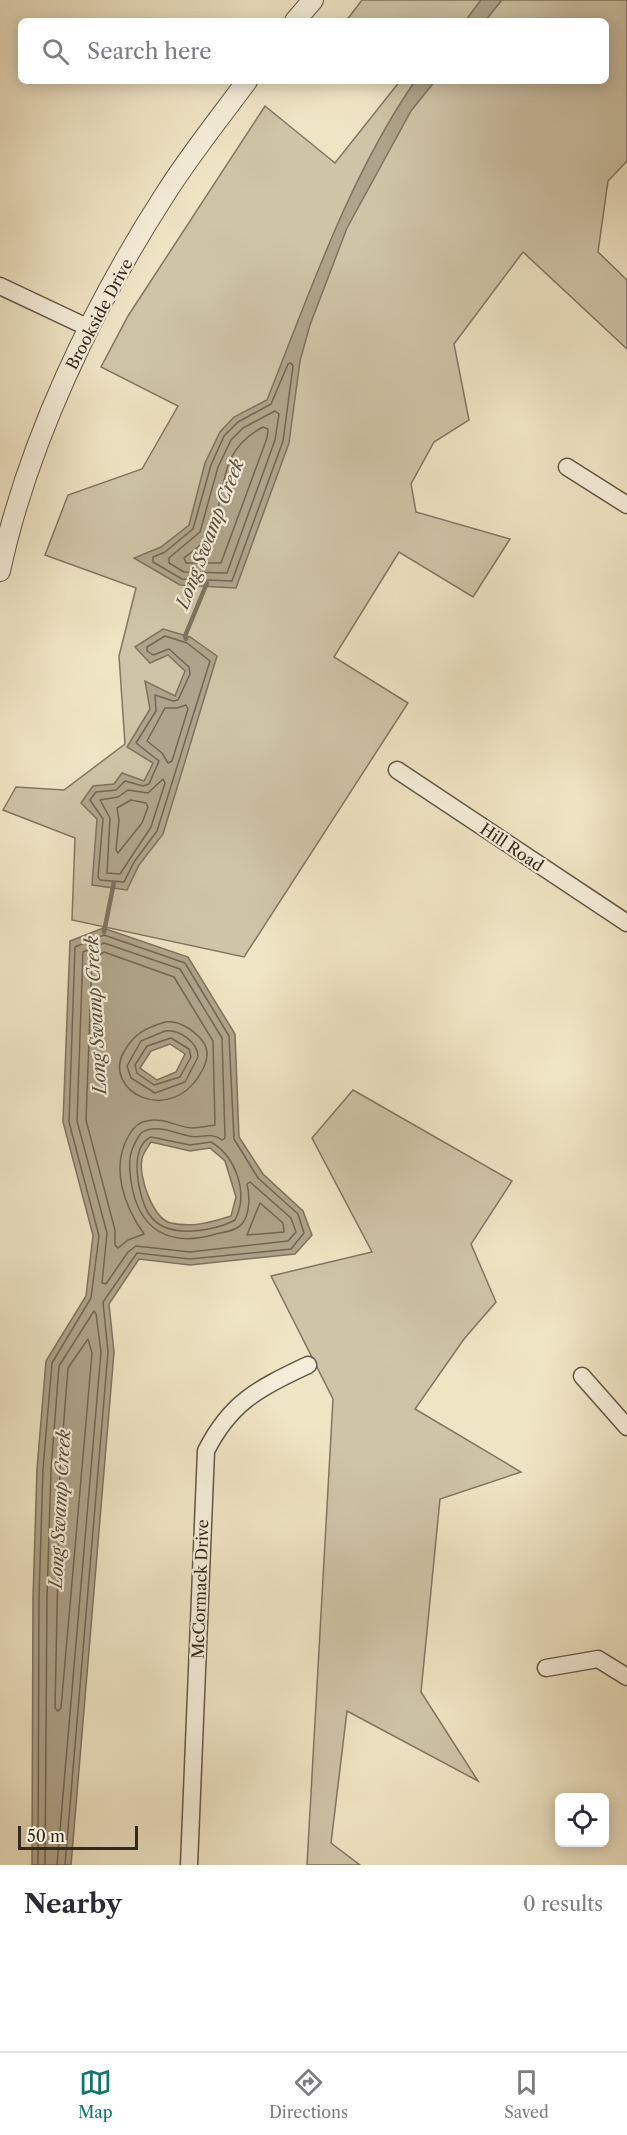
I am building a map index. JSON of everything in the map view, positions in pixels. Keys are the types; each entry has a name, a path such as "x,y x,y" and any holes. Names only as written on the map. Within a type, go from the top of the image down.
{"street":[{"path":"298,18 313,0"},
{"name":"Brookside Drive","path":"0,571 7,540 51,414 89,328 164,196 245,84"},
{"path":"0,286 89,328"},
{"path":"567,467 627,505"},
{"name":"Hill Road","path":"397,770 627,923"},
{"name":"McCormack Drive","path":"189,1865 206,1451 219,1425 230,1413 269,1384 309,1365"},
{"path":"582,1376 627,1427"},
{"path":"546,1668 598,1659 627,1677"}],"shaded area":[{"path":"362,0 627,0 627,161 608,181 598,252 627,280 627,349 523,252 454,344 469,420 434,442 411,484 416,512 510,539 473,597 399,552 334,657 408,703 244,957 72,920 75,838 3,810 16,787 64,790 125,744 119,656 136,588 45,555 68,495 142,469 178,406 101,367 128,316 265,106 335,163 398,84 609,84 609,18 348,18"},
{"path":"353,1090 512,1181 471,1244 496,1302 464,1339 415,1409 521,1472 440,1499 421,1692 478,1781 347,1711 331,1843 360,1865 307,1865 333,1399 271,1276 372,1252 312,1138"}],"water":[{"path":"481,0 502,0 487,18 467,18"},
{"path":"413,84 433,84 411,111 347,228 310,325 300,361 289,443 236,588 180,585 134,558 161,547 189,525 205,463 220,432 234,417 267,400 332,236 391,118"},
{"path":"163,629 190,637 217,656 163,834 139,865 127,890 92,885 97,819 81,803 93,786 114,784 122,773 144,781 153,763 127,747 150,709 145,681 175,696 185,671 168,655 150,663 135,647"},
{"path":"103,928 188,957 235,1034 239,1137 263,1174 303,1211 312,1235 295,1254 190,1265 139,1259 109,1304 114,1352 71,1865 32,1865 33,1598 37,1469 46,1361 86,1296 93,1235 63,1122 70,941","holes":["170,1044 185,1054 176,1072 157,1080 140,1068 151,1051","151,1142 190,1151 210,1148 225,1161 236,1197 231,1216 194,1225 171,1223 164,1220 148,1196 142,1176 141,1166 144,1152"]}],"waterway":[{"name":"Long Swamp Creek","path":"186,639 185,636 207,583"},
{"name":"Long Swamp Creek","path":"104,932 114,882"}]}
